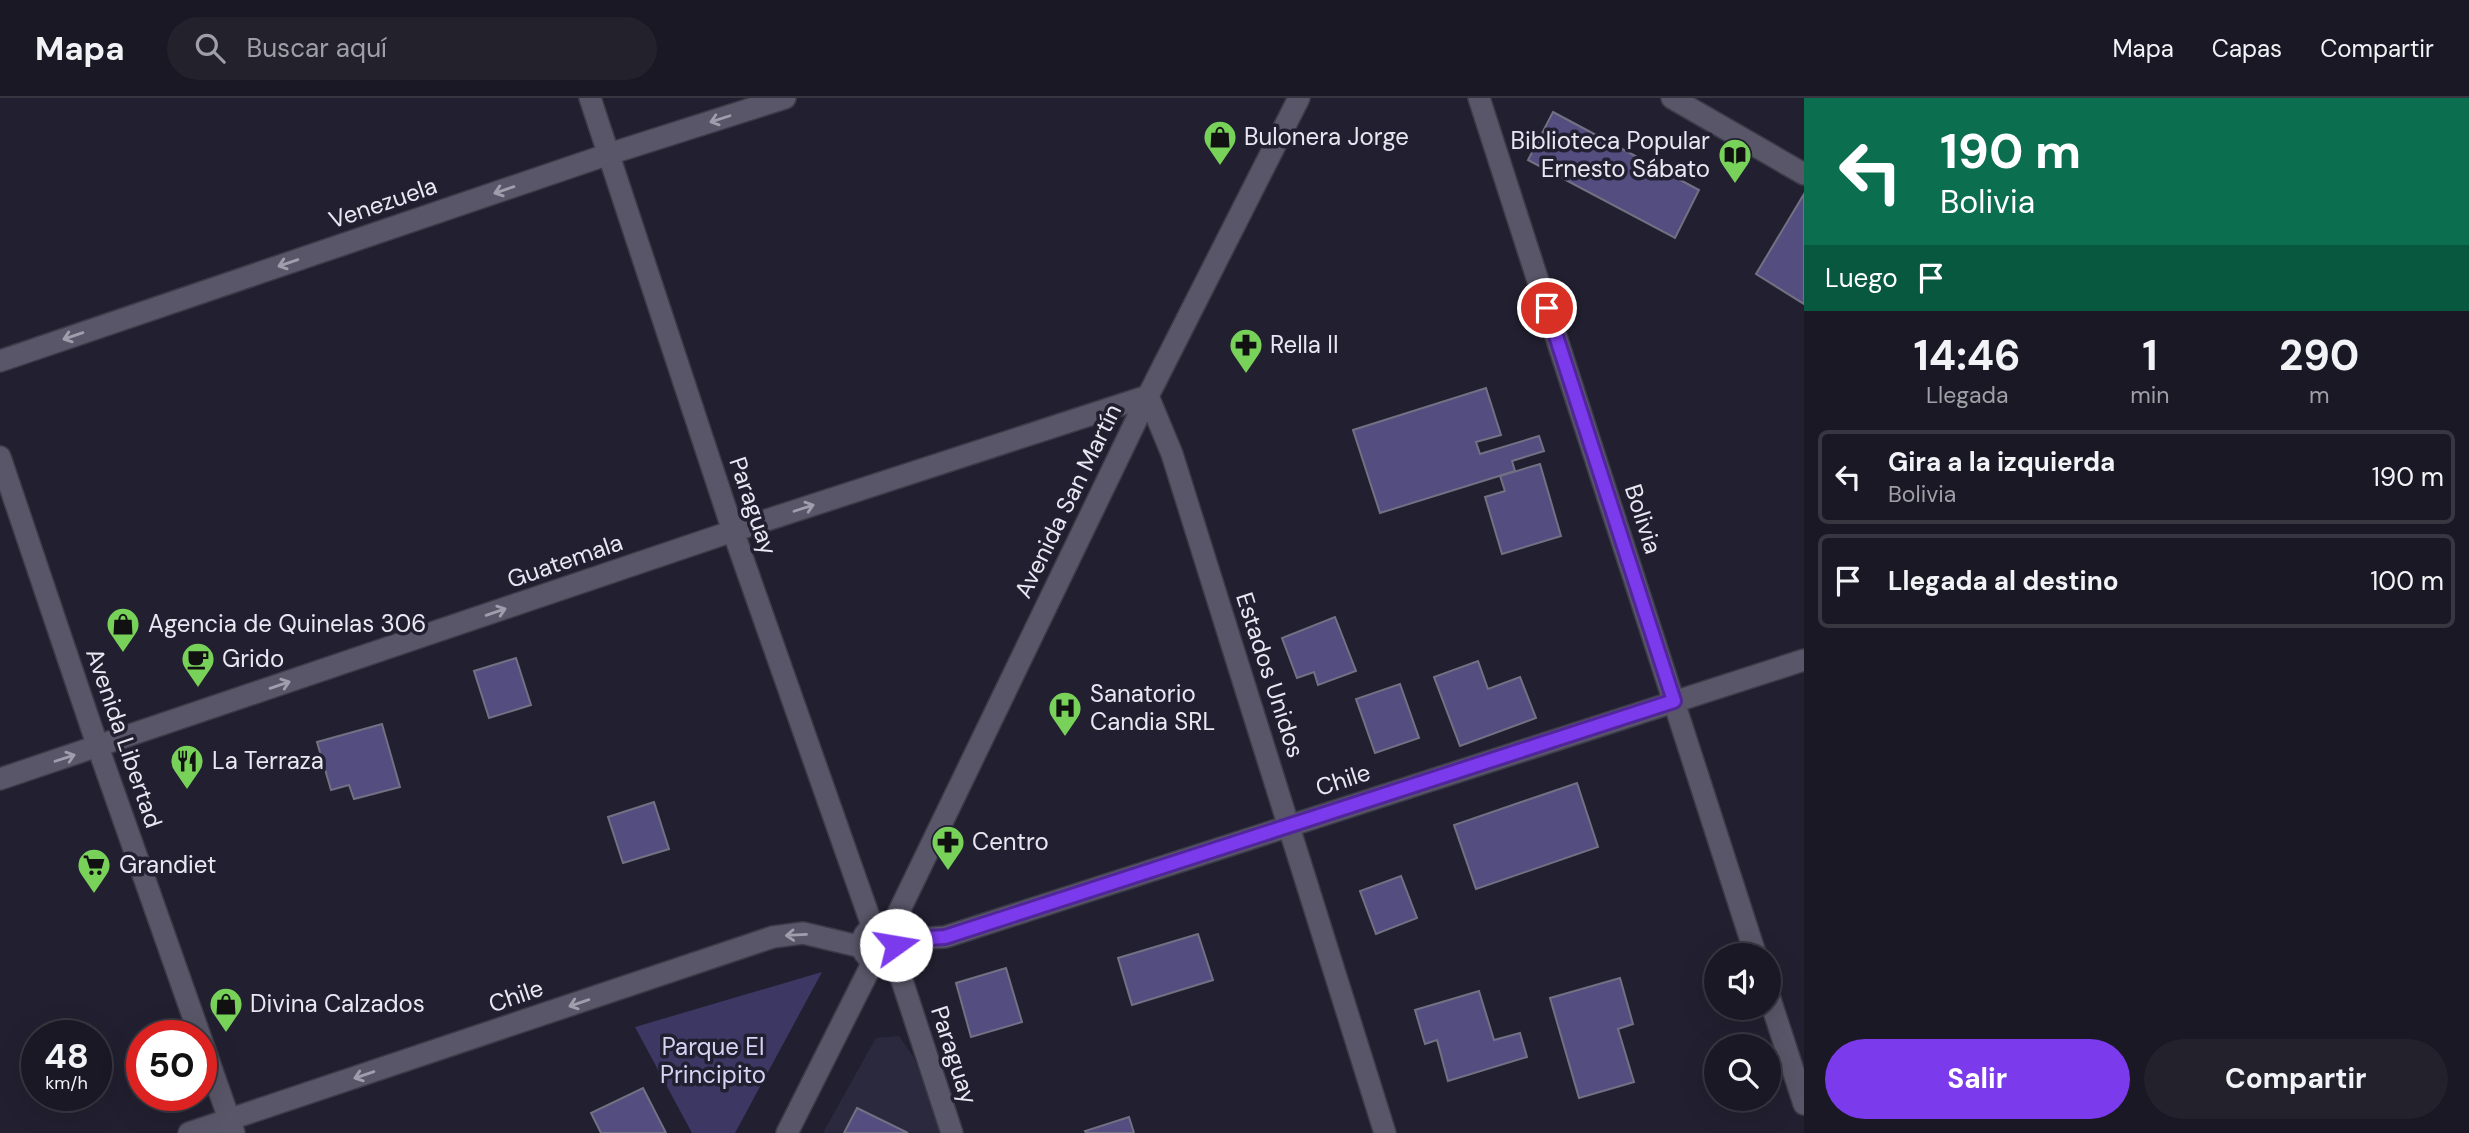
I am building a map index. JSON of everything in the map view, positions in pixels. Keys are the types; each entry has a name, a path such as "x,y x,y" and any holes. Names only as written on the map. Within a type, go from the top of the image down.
{"street":[{"name":"Paraguay","path":"590,98 733,531 952,1133"},
{"name":"Venezuela","path":"0,361 609,154 785,98"},
{"name":"Avenida San Martín","path":"787,1133 1148,396 1299,98"},
{"name":"Bolivia","path":"1479,98 1752,943"},
{"path":"1672,98 1804,174"},
{"name":"Guatemala","path":"0,779 733,531 1148,396"},
{"name":"Estados Unidos","path":"1148,396 1172,454 1385,1133"},
{"name":"Avenida Libertad","path":"0,457 98,747 195,1020"},
{"name":"Chile","path":"189,1133 232,1126 773,937 803,933 881,943 945,937 1804,660"},
{"path":"1777,1020 1804,1104"},
{"name":"Avenida Libertad","path":"217,1083 232,1126"}],"shaded area":[{"path":"899,1036 914,1058 941,1133 823,1133 876,1038"}],"green space":[{"name":"Parque El Principito","path":"822,972 735,1133 692,1133 635,1027"}],"building":[{"path":"1553,112 1699,190 1675,238 1528,160"},
{"path":"1804,194 1804,304 1756,274"},
{"path":"1486,388 1501,435 1476,442 1480,454 1539,436 1544,451 1512,461 1515,471 1380,513 1353,430"},
{"path":"1540,464 1561,536 1502,554 1485,497 1505,491 1500,476"},
{"path":"1335,617 1356,671 1318,685 1314,672 1297,678 1282,638"},
{"path":"516,658 531,705 489,718 474,671"},
{"path":"1478,661 1488,689 1520,677 1536,718 1460,746 1434,677"},
{"path":"1400,684 1419,738 1375,753 1356,699"},
{"path":"382,724 400,787 354,799 349,785 331,790 317,742"},
{"path":"1577,783 1598,847 1476,889 1454,825"},
{"path":"654,802 669,849 623,863 608,817"},
{"path":"1401,876 1417,918 1376,934 1360,891"},
{"path":"1198,934 1213,980 1132,1005 1118,958"},
{"path":"1006,968 1022,1022 971,1037 956,983"},
{"path":"1620,978 1633,1024 1618,1029 1634,1082 1579,1098 1550,998"},
{"path":"1479,991 1494,1040 1520,1033 1527,1057 1448,1081 1437,1040 1425,1044 1415,1010"},
{"path":"643,1088 666,1133 601,1133 591,1113"},
{"path":"857,1108 908,1133 844,1133"},
{"path":"1129,1117 1134,1133 1085,1131"}],"place":[{"name":"Bulonera Jorge","path":"1220,167"},
{"name":"Biblioteca Popular Ernesto Sábato","path":"1735,185"},
{"name":"Rella II","path":"1246,375"},
{"name":"Agencia de Quinelas 306","path":"123,654"},
{"name":"Grido","path":"198,689"},
{"name":"Sanatorio Candia SRL","path":"1065,738"},
{"name":"La Terraza","path":"187,791"},
{"name":"Centro","path":"948,872"},
{"name":"Grandiet","path":"94,895"},
{"name":"Divina Calzados","path":"226,1034"}],"route":[{"path":"896,945 896,940 945,937 1674,701 1547,308"}]}
